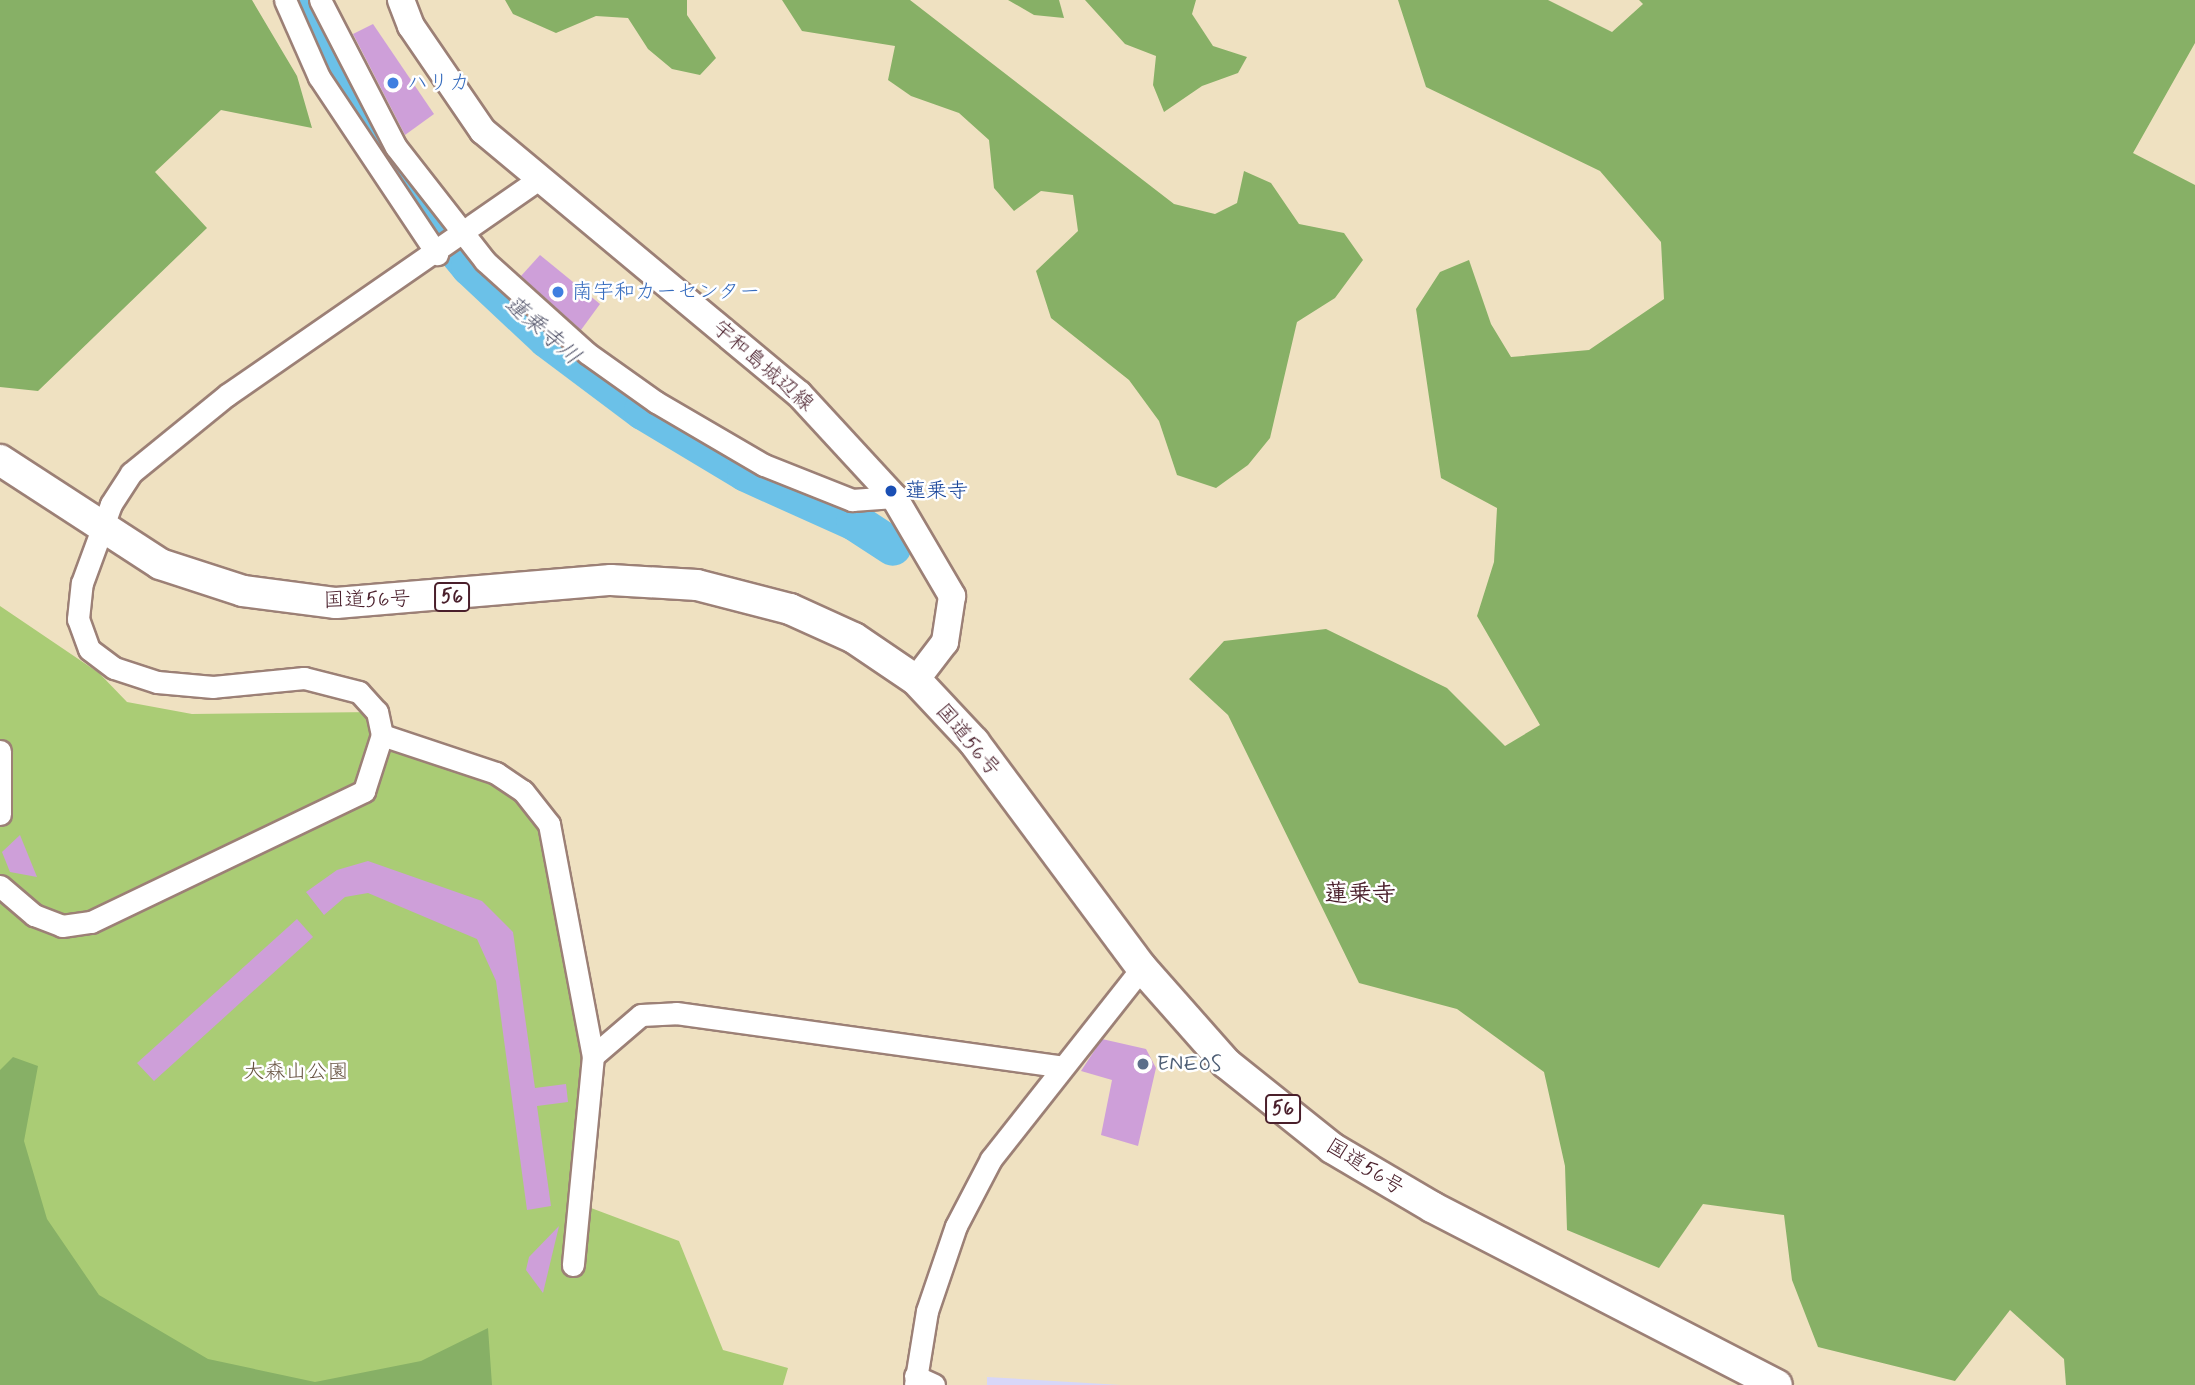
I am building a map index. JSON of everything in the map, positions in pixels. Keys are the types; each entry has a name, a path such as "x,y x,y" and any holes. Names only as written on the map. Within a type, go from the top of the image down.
{"highway":[{"name":"国道56号","path":"0,460 102,531 160,564 243,591 336,603 611,580 697,585 790,609 854,638 916,680 974,742 1142,968 1226,1063 1332,1148 1432,1207 1777,1385"}],"main road":[{"name":"宇和島城辺線","path":"401,0 411,26 483,131 536,181 799,394 894,497 952,596 945,642 916,680"}],"street":[{"path":"285,0 319,77 437,254"},
{"path":"320,0 396,147 485,261 587,353 656,402 764,465 852,500 894,497"},
{"path":"0,886 34,915 62,926 91,922 364,791 382,735 377,712 359,692 336,682 304,678 213,687 157,682 114,668 89,649 78,619 82,583 102,531 131,473 175,436 437,254 536,181"},
{"path":"382,735 496,773 523,791 549,824 593,1056 573,1265"},
{"path":"0,751 0,814"},
{"path":"921,1382 927,1311 956,1226 991,1159 1060,1066 1142,968"},
{"path":"593,1056 641,1016 676,1013 1060,1066"}],"shaded area":[{"path":"987,1377 1121,1385 987,1385"}],"green space":[{"path":"0,0 252,0 297,76 312,128 221,110 155,172 207,228 38,391 0,387"},
{"path":"505,0 687,0 687,15 716,58 700,75 672,69 648,49 628,18 596,16 556,33 513,14"},
{"path":"782,0 910,0 1174,204 1215,214 1237,203 1244,171 1271,183 1299,224 1344,233 1363,260 1335,298 1297,322 1270,438 1248,465 1216,488 1177,475 1159,421 1129,380 1051,318 1036,271 1078,231 1073,195 1041,191 1014,211 994,188 989,140 959,113 911,96 888,80 895,46 802,31"},
{"path":"1008,0 1059,0 1064,18 1034,15"},
{"path":"1085,0 1196,0 1192,14 1213,46 1247,57 1238,73 1202,86 1164,112 1153,85 1156,56 1125,44"},
{"path":"1398,0 1548,0 1612,32 1643,4 1639,0 2195,0 2195,43 2133,153 2195,185 2195,1385 2066,1385 2064,1359 2010,1310 1955,1381 1818,1347 1792,1280 1784,1215 1703,1204 1659,1268 1567,1230 1565,1166 1544,1072 1457,1009 1359,983 1228,715 1189,679 1224,641 1326,629 1447,688 1505,746 1540,725 1477,616 1494,562 1497,508 1441,478 1416,309 1440,272 1469,260 1491,324 1511,357 1589,350 1664,299 1661,242 1600,171 1426,87"},
{"name":"大森山公園","path":"0,606 99,673 127,702 192,714 377,712 382,735 496,773 549,824 593,1056 583,1205 679,1241 723,1350 788,1368 783,1385 0,1385"},
{"path":"13,1057 38,1066 24,1141 47,1219 99,1295 208,1359 315,1382 421,1361 488,1328 492,1385 0,1385 0,1070"}],"building":[{"path":"373,24 434,114 405,135 353,34"},
{"path":"540,255 600,304 581,330 521,276"},
{"path":"20,835 37,877 10,872 2,852"},
{"path":"368,861 482,901 513,932 535,1088 566,1084 568,1102 537,1106 551,1206 527,1210 496,981 477,939 368,893 345,897 324,915 306,892 337,870"},
{"path":"297,919 313,937 154,1081 137,1063"},
{"path":"1102,1039 1146,1049 1156,1068 1138,1146 1101,1135 1112,1080 1081,1071"},
{"path":"559,1226 543,1293 526,1270 529,1257"}],"waterway":[{"name":"蓮乗寺川","path":"300,0 356,110 414,199 470,267 547,339 643,411 746,473 855,522 893,547"}],"place":[{"name":"ハリカ","path":"393,83"},
{"name":"南宇和カーセンター","path":"558,292"},
{"name":"蓮乗寺","path":"891,491"},
{"name":"ENEOS","path":"1143,1064"}],"district":[{"name":"蓮乗寺","path":"1360,895"}]}
